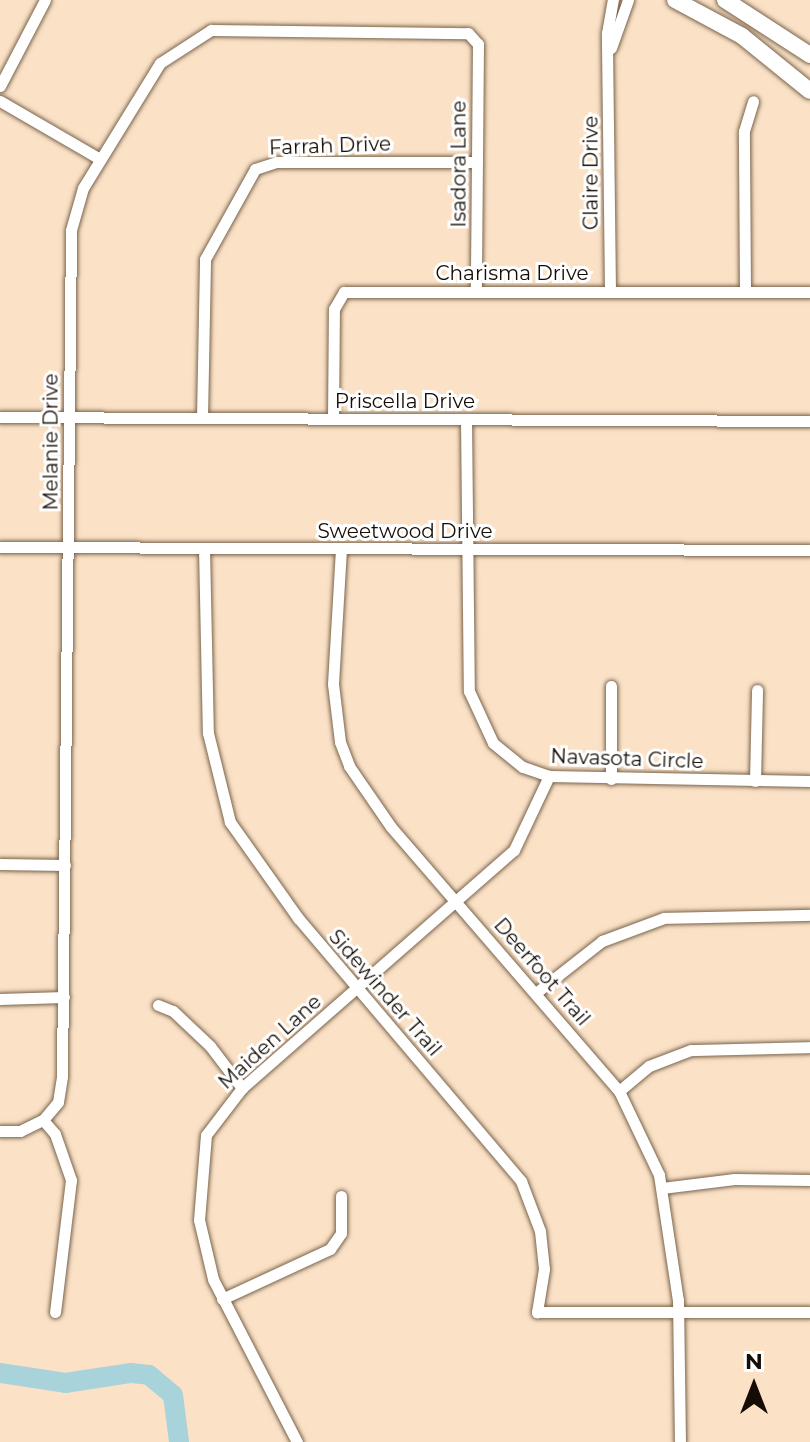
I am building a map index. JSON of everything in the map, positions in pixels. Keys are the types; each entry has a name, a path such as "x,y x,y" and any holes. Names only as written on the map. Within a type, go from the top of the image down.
{"main road":[{"path":"675,0 742,36 810,91"},
{"path":"725,0 810,55"}],"street":[{"path":"0,86 44,0"},
{"name":"Claire Drive","path":"610,290 609,56 613,0"},
{"name":"Claire Drive","path":"609,56 628,0"},
{"name":"Melanie Drive","path":"43,1120 58,1102 62,1076 71,230 83,188 160,63 211,30 462,32 475,37"},
{"name":"Isadora Lane","path":"475,37 476,292"},
{"path":"0,101 100,159"},
{"path":"745,291 744,131 753,101"},
{"name":"Farrah Drive","path":"202,418 205,259 255,169 277,162 477,162"},
{"name":"Charisma Drive","path":"333,419 337,297 344,292 810,292"},
{"name":"Priscella Drive","path":"0,417 810,421"},
{"name":"Navasota Circle","path":"466,419 469,691 475,710 506,756 549,776 810,781"},
{"name":"Sweetwood Drive","path":"0,547 810,550"},
{"name":"Sidewinder Trail","path":"204,548 205,690 220,798 245,848 357,989 521,1181 540,1231 544,1269 537,1312 678,1311"},
{"name":"Deerfoot Trail","path":"341,549 333,626 340,742 376,806 537,992 619,1091 637,1121 662,1188 678,1311 680,1442"},
{"path":"611,686 611,779"},
{"path":"755,781 757,690"},
{"name":"Maiden Lane","path":"297,1442 222,1299 199,1220 201,1155 210,1125 242,1088 514,850 549,776"},
{"path":"0,864 65,865"},
{"path":"537,992 602,941 664,918 810,915"},
{"path":"0,999 64,997"},
{"path":"158,1005 173,1011 210,1046 242,1088"},
{"path":"619,1091 649,1066 691,1050 810,1047"},
{"path":"0,1131 20,1131 43,1120 55,1134 71,1180 55,1312"},
{"path":"662,1188 734,1179 810,1180"},
{"path":"222,1299 330,1249 341,1233 341,1196"},
{"path":"678,1311 810,1312"}],"waterway":[{"path":"0,1373 65,1383 131,1373 149,1375 173,1395 179,1442"}]}
